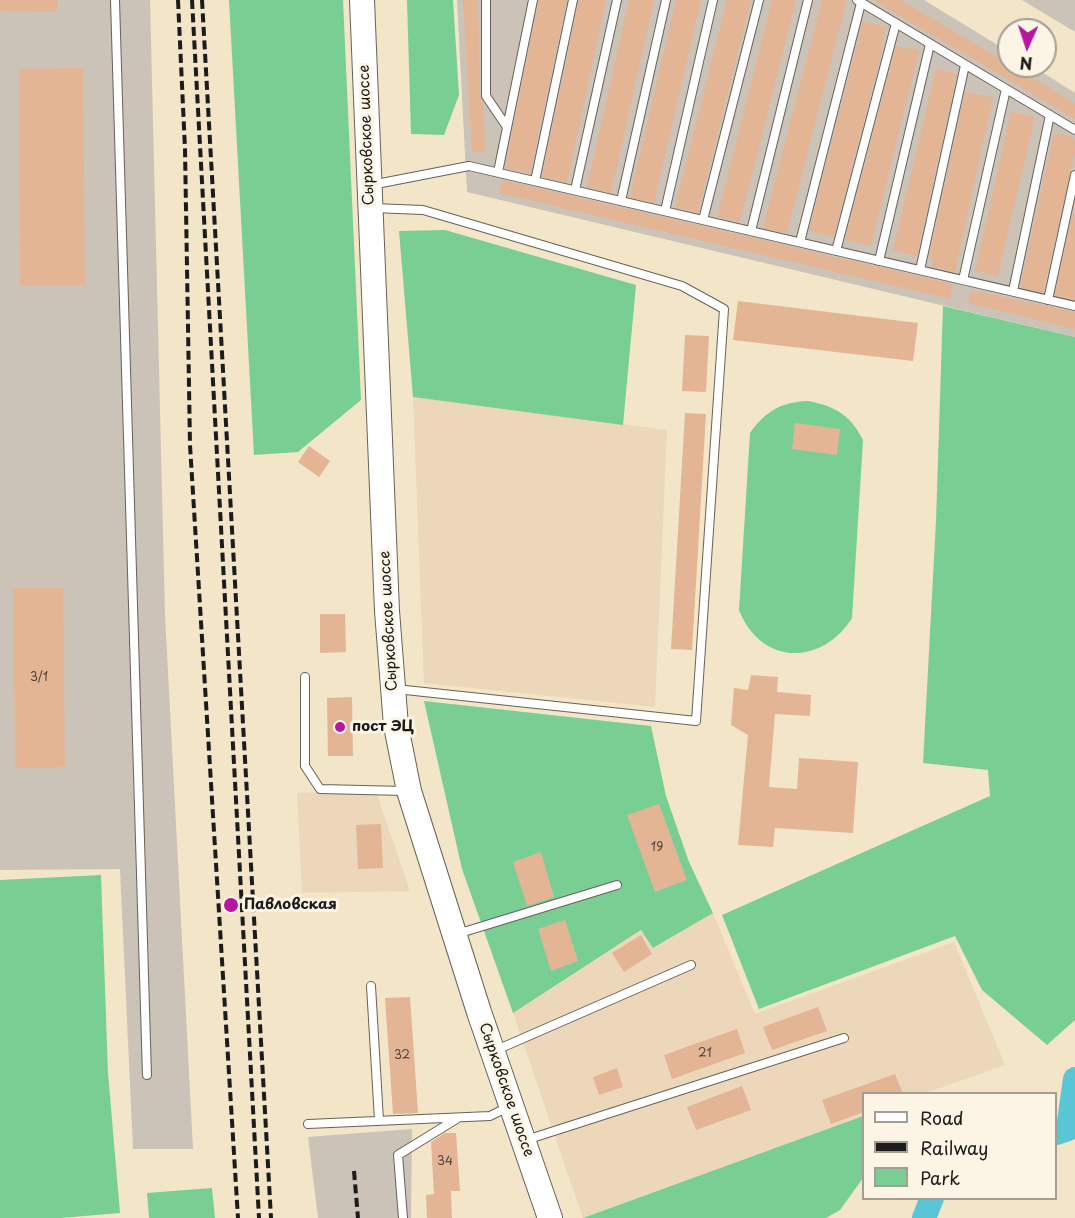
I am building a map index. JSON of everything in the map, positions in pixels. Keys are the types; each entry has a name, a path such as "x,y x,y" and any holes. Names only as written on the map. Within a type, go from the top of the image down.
{"main road":[{"name":"Сырковское шоссе","path":"362,0 391,688 409,791 454,934 550,1218"}],"lane":[{"path":"115,0 147,1075"},
{"path":"486,0 486,96 507,127"},
{"path":"498,172 533,0"},
{"path":"535,181 573,0"},
{"path":"575,190 617,0"},
{"path":"621,201 666,0"},
{"path":"665,211 713,0"},
{"path":"703,220 759,0"},
{"path":"751,231 808,0"},
{"path":"800,242 859,1 1075,130"},
{"path":"836,250 896,23"},
{"path":"879,261 930,44"},
{"path":"920,270 965,65"},
{"path":"963,280 1006,89"},
{"path":"1013,291 1050,115"},
{"path":"370,197 469,166 1075,306"},
{"path":"1048,300 1075,176"},
{"path":"370,197 423,210 682,286 724,309 696,721 391,688"},
{"path":"305,677 304,766 320,789 409,791"},
{"path":"454,934 617,885"},
{"path":"493,1051 691,965"},
{"path":"371,986 379,1120"},
{"path":"524,1141 844,1038"},
{"path":"308,1124 490,1116 512,1106"},
{"path":"404,1218 398,1155 459,1117"}],"shaded area":[{"path":"0,0 150,0 165,615 193,1149 133,1149 120,869 0,870"},
{"path":"457,0 924,0 997,45 997,78 1051,78 1075,93 1075,337 467,192"},
{"path":"1022,0 1075,0 1075,32 1057,21 1057,18 1052,18"},
{"path":"413,397 667,430 655,707 424,683"},
{"path":"376,791 410,891 302,893 297,793"},
{"path":"713,913 755,1014 954,942 1005,1065 929,1092 862,1092 862,1116 583,1218 513,1013 642,930 654,948"},
{"path":"412,1129 411,1218 318,1218 308,1137"}],"green space":[{"path":"229,0 343,0 361,400 298,452 254,455"},
{"path":"407,0 453,0 459,95 444,135 411,134"},
{"path":"445,230 636,285 623,425 413,397 399,231"},
{"path":"943,306 1075,337 1075,1020 1047,1045 982,990 955,936 759,1009 722,915 990,796 988,770 923,763 936,521"},
{"path":"808,401 842,413 853,424 863,440 852,618 839,634 825,645 809,651 792,653 777,650 762,642 749,628 739,610 750,433 768,413 775,409 790,403"},
{"path":"424,701 651,726 666,796 689,862 713,913 653,948 641,930 513,1013 462,869"},
{"path":"101,875 108,1073 120,1213 61,1218 0,1218 0,880"},
{"path":"862,1116 862,1179 840,1210 826,1218 583,1218"},
{"path":"212,1188 215,1218 149,1218 147,1193"}],"building":[{"path":"0,0 57,0 57,12 0,11"},
{"path":"463,0 478,0 480,96 483,103 486,151 472,152"},
{"path":"539,0 567,0 530,174 505,168"},
{"path":"579,0 606,0 567,183 542,177"},
{"path":"629,0 654,0 611,193 587,187"},
{"path":"676,0 701,0 654,203 630,197"},
{"path":"727,0 751,0 698,213 675,207"},
{"path":"772,0 796,0 740,222 717,217"},
{"path":"822,0 847,0 787,233 763,228"},
{"path":"873,0 901,0 997,57 997,73"},
{"path":"863,21 886,27 882,43 884,43 834,237 809,231"},
{"path":"896,46 919,51 871,246 845,240"},
{"path":"83,68 85,285 20,286 19,69"},
{"path":"936,69 957,74 917,256 893,250"},
{"path":"1005,78 1033,78 1075,103 1075,119"},
{"path":"965,92 993,97 955,272 932,267 933,260 929,259"},
{"path":"1011,112 1035,117 998,276 975,271"},
{"path":"1054,133 1075,137 1075,153 1043,293 1020,287"},
{"path":"502,180 953,284 950,299 499,193"},
{"path":"1075,203 1075,300 1055,295"},
{"path":"971,290 1075,312 1075,329 968,303"},
{"path":"738,301 918,323 913,361 733,340"},
{"path":"685,335 709,336 706,392 682,391"},
{"path":"685,413 706,414 692,650 671,649"},
{"path":"795,423 840,429 837,455 792,449"},
{"path":"309,446 330,461 319,477 298,462"},
{"path":"13,588 63,588 65,767 15,768"},
{"path":"320,614 345,614 346,652 320,653"},
{"path":"751,675 778,677 777,692 811,695 810,716 775,714 769,787 797,789 799,758 858,762 853,833 775,828 773,847 738,845 748,735 731,725 734,688 748,690"},
{"name":"пост ЭЦ","path":"352,697 353,756 328,756 327,698"},
{"path":"659,804 687,880 655,892 627,815"},
{"path":"381,824 383,868 358,869 356,825"},
{"path":"541,852 554,897 527,906 513,862"},
{"path":"565,920 578,961 551,971 538,929"},
{"path":"641,935 652,954 624,972 612,953"},
{"path":"410,997 418,1113 393,1114 385,998"},
{"path":"818,1007 827,1031 772,1050 763,1027"},
{"path":"737,1029 745,1053 672,1079 664,1055"},
{"path":"617,1068 623,1087 599,1095 593,1077"},
{"path":"895,1074 902,1092 862,1092 862,1113 831,1124 822,1100"},
{"path":"742,1086 751,1110 696,1130 687,1107"},
{"path":"445,1133 456,1133 460,1191 451,1191 452,1218 427,1218 426,1195 434,1194 431,1142"}],"waterway":[{"path":"1057,1133 1068,1129 1075,1079"},
{"path":"924,1218 931,1200"}],"railway":[{"path":"178,0 185,149 190,445 238,1218"},
{"path":"192,0 259,1218"},
{"path":"202,0 271,1218"},
{"path":"354,1171 358,1218"}],"place":[{"name":"пост ЭЦ","path":"340,727"},
{"name":"Павловская","path":"231,905"}]}
